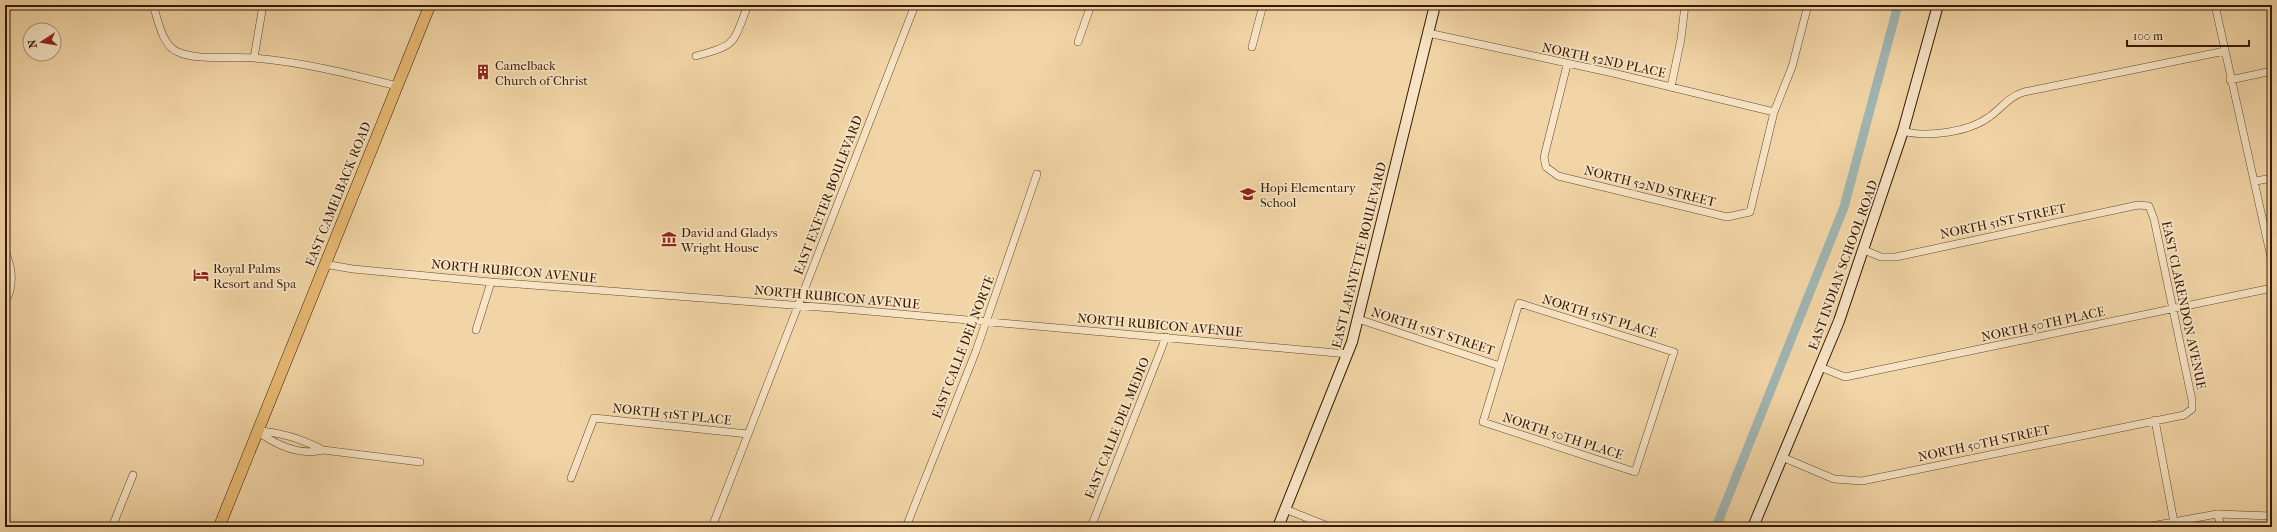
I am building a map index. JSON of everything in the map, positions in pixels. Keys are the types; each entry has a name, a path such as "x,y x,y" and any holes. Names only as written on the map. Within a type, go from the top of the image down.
{"main road":[{"name":"EAST CAMELBACK ROAD","path":"219,527 324,264 430,5"},
{"name":"EAST LAFAYETTE BOULEVARD","path":"1278,527 1348,354 1358,319 1435,5"},
{"name":"EAST INDIAN SCHOOL ROAD","path":"1753,527 1839,321 1903,131 1938,5"}],"street":[{"path":"153,5 166,41 176,52 190,55 254,58 330,69 397,86"},
{"path":"254,58 263,5"},
{"path":"696,56 725,48 733,42 748,5"},
{"name":"EAST EXETER BOULEVARD","path":"712,527 915,5"},
{"path":"1078,42 1091,5"},
{"path":"1252,47 1263,5"},
{"path":"1671,87 1681,39 1684,5"},
{"path":"1774,112 1792,67 1808,5"},
{"path":"2215,5 2230,80 2256,181 2272,262"},
{"name":"NORTH 52ND PLACE","path":"1428,33 1671,87 1774,112"},
{"path":"1903,131 1924,135 1981,124 2008,100 2024,92 2225,51"},
{"name":"NORTH 52ND STREET","path":"1567,64 1544,157 1546,167 1558,176 1727,217 1750,212 1774,112"},
{"path":"2230,80 2272,71"},
{"name":"EAST CALLE DEL NORTE","path":"906,527 986,323 1037,174"},
{"path":"2256,181 2272,178"},
{"name":"NORTH 51ST STREET","path":"1864,250 1881,257 1896,257 2138,205 2149,206"},
{"name":"EAST CLARENDON AVENUE","path":"2149,206 2154,219 2174,310 2192,400 2192,409"},
{"path":"5,250 12,268 9,296 5,302"},
{"name":"NORTH RUBICON AVENUE","path":"324,264 491,282 798,306 1348,354"},
{"path":"476,330 491,282"},
{"name":"NORTH 50TH PLACE","path":"1820,367 1845,377 2174,310 2272,288"},
{"name":"NORTH 51ST PLACE","path":"1500,366 1519,303 1674,352 1635,472"},
{"name":"NORTH 51ST STREET","path":"1358,319 1500,366"},
{"name":"EAST CALLE DEL MEDIO","path":"1091,527 1166,337"},
{"name":"NORTH 50TH PLACE","path":"1500,366 1483,422 1635,472"},
{"name":"NORTH 50TH STREET","path":"1782,458 1834,479 1862,481 2184,415 2192,409"},
{"name":"NORTH 51ST PLACE","path":"571,478 594,418 748,434"},
{"path":"2154,420 2174,522"},
{"path":"257,431 274,432 298,439 323,450 420,462"},
{"path":"257,431 272,442 308,454 323,450"},
{"path":"294,449 298,439"},
{"path":"112,527 133,475"},
{"path":"1286,509 1330,527"},
{"path":"2217,514 2222,527"},
{"path":"2146,527 2217,514 2272,516"}],"waterway":[{"path":"1716,527 1844,207 1898,5"}],"place":[{"name":"Camelback Church of Christ","path":"483,72"},
{"name":"Hopi Elementary School","path":"1248,194"},
{"name":"David and Gladys Wright House","path":"669,239"},
{"name":"Royal Palms Resort and Spa","path":"201,275"}]}
